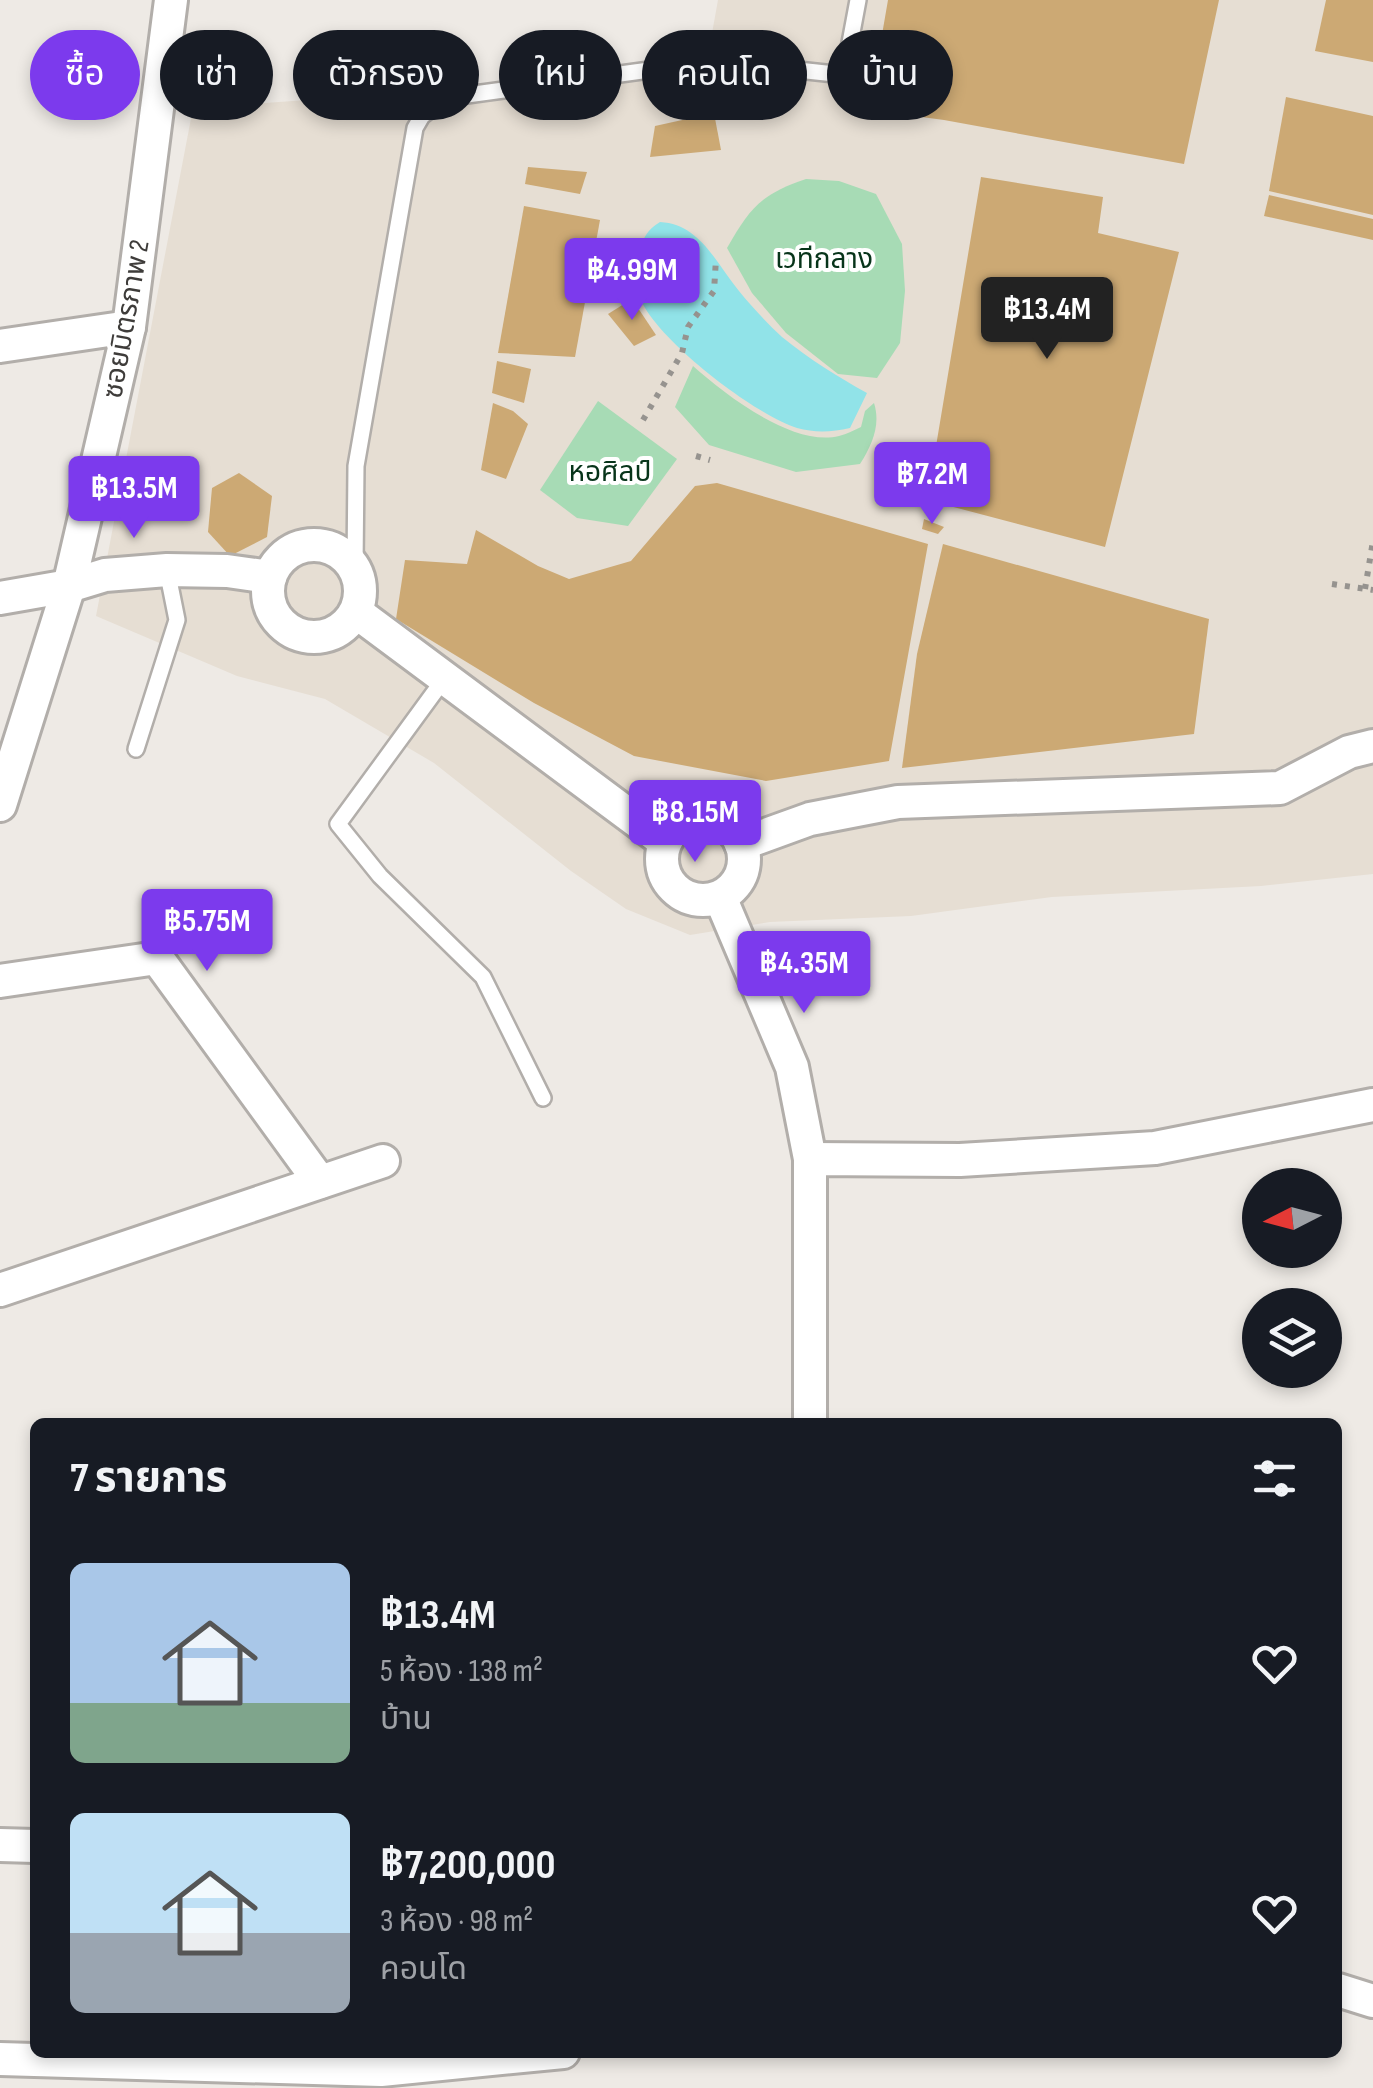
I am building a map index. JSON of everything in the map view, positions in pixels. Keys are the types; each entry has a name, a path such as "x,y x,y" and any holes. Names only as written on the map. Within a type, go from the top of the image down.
{"street":[{"name":"ซอยมิตรภาพ 2","path":"0,805 69,586 129,327 171,0"},
{"path":"0,346 129,327"},
{"path":"317,544 345,555 360,582 356,612 347,624 320,637 290,631 271,608 270,578 287,552 317,544"},
{"path":"0,598 69,586 105,575 167,570 270,578"},
{"path":"356,612 665,842"},
{"path":"741,844 810,819 898,802 1280,788 1349,752 1373,746"},
{"path":"704,817 727,826 741,844 743,869 730,890 720,896 695,900 674,888 662,866 665,842 681,824 704,817"},
{"path":"720,896 792,1067 810,1159 810,1418"},
{"path":"0,981 157,958 320,1182"},
{"path":"810,1159 960,1160 1155,1148 1373,1104"},
{"path":"0,1290 383,1162"},
{"path":"0,1845 30,1846"},
{"path":"1342,1991 1373,2001"},
{"path":"0,2059 381,2070 502,2058"}],"lane":[{"path":"355,567 356,466 415,128 422,116 445,98 715,61 844,75 858,0"},
{"path":"136,749 176,620 167,570"},
{"path":"444,679 338,824 380,876 483,977 543,1098"}],"path":[{"path":"643,420 682,353 688,327 714,291 716,259"},
{"path":"696,456 710,460"},
{"path":"1332,584 1369,589 1373,541"}],"shaded area":[{"path":"718,0 1373,0 1373,874 1261,886 1052,897 911,916 770,922 690,935 626,909 571,871 434,763 325,699 237,676 96,616 191,120 273,120 273,102 293,101 293,120 479,120 479,88 499,86 499,120 622,120 622,78 642,76 642,120 807,120 807,30 713,30"}],"green space":[{"name":"เวทีกลาง","path":"806,179 839,181 876,194 902,244 905,291 900,343 877,378 838,374 786,333 752,293 727,248 758,204 778,190"},
{"path":"693,366 761,416 801,434 821,437 848,433 861,427 865,411 874,403 876,427 868,450 860,464 796,472 709,445 675,407"},
{"name":"หอศิลป์","path":"598,401 677,459 628,526 577,518 540,490"}],"water":[{"path":"660,222 674,224 697,237 744,297 782,337 867,393 850,428 810,431 778,420 705,371 660,328 645,308 636,275 644,238"}],"building":[{"path":"888,0 1219,0 1184,164 944,120 953,120 953,30 883,30"},
{"path":"1326,0 1373,0 1373,62 1315,51"},
{"path":"1286,97 1373,116 1373,215 1269,191"},
{"path":"682,120 715,120 721,150 650,157 655,126"},
{"path":"528,167 587,172 580,194 525,184"},
{"path":"981,177 1103,197 1098,233 1179,252 1105,547 927,500"},
{"path":"1269,195 1373,219 1373,240 1264,216"},
{"path":"524,206 600,220 575,357 498,353"},
{"path":"632,299 656,335 634,346 608,314"},
{"path":"497,361 531,369 524,403 492,393"},
{"path":"493,403 513,411 528,424 506,479 481,470"},
{"path":"239,473 272,496 267,537 230,556 208,532 212,488"},
{"path":"717,483 928,544 889,761 766,781 634,756 534,703 396,619 405,560 467,564 476,530 569,579 631,561 695,486"},
{"path":"924,519 944,527 938,534 922,529"},
{"path":"943,544 1209,619 1194,734 902,768 917,654"}]}
